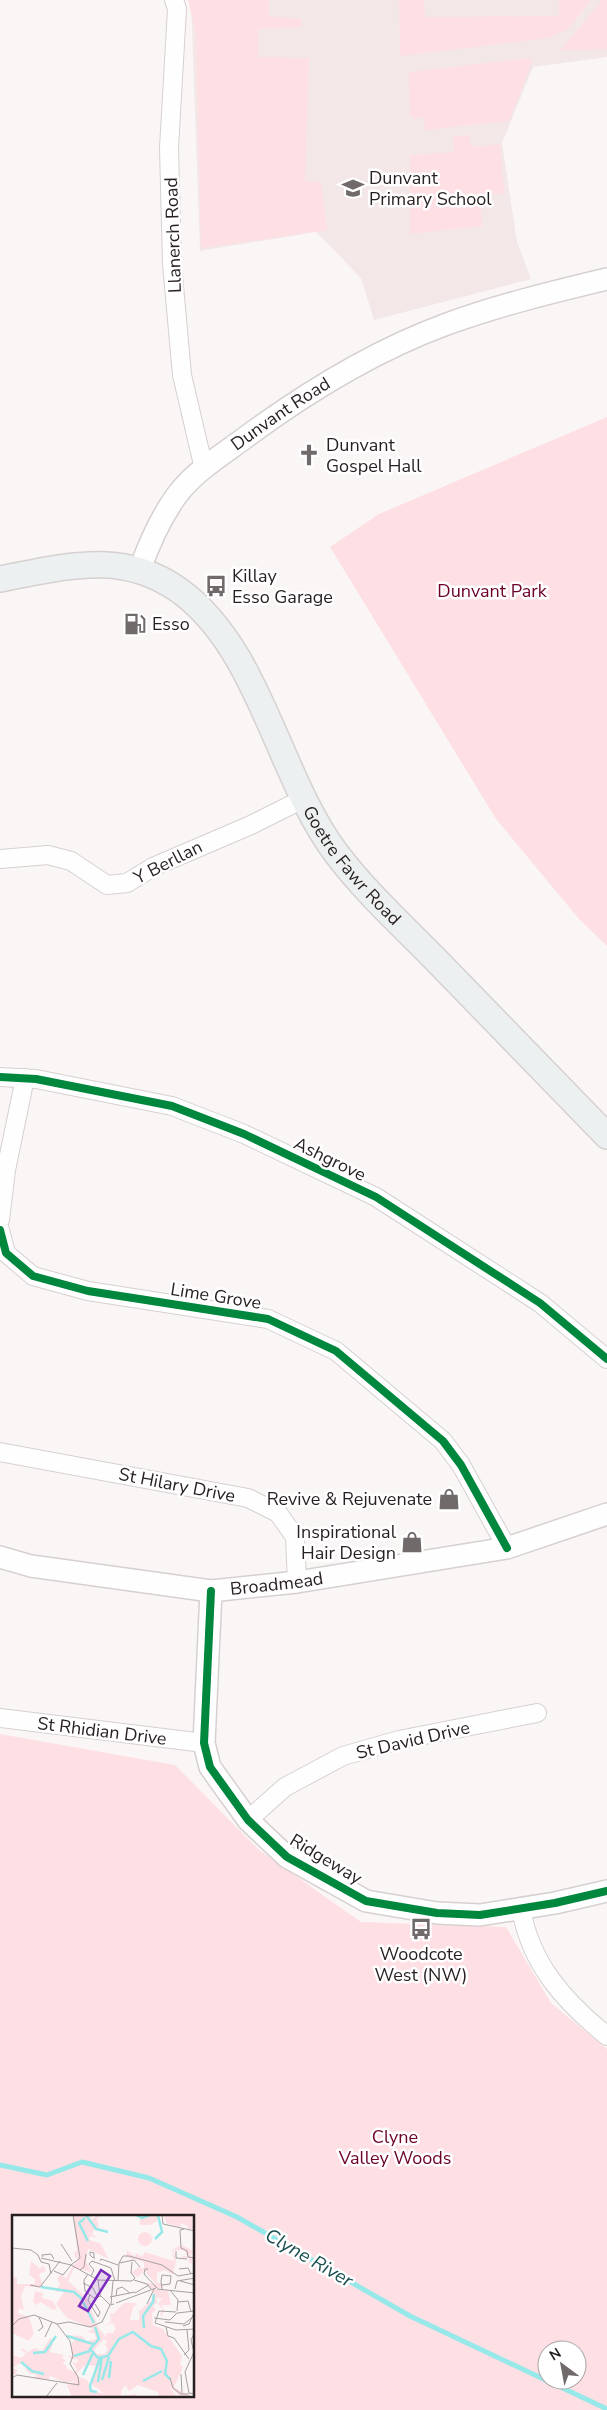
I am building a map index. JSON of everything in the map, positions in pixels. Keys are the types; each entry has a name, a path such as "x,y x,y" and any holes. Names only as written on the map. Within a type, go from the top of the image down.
{"main road":[{"path":"0,579 71,567 95,565 125,565 140,569"},
{"name":"Goetre Fawr Road","path":"140,569 180,591 199,607 234,650 318,825 335,852 360,881 607,1136"}],"street":[{"name":"Llanerch Road","path":"174,0 177,9 170,148 172,264 182,375 204,469"},
{"name":"Dunvant Road","path":"140,569 151,541 176,496 204,469 265,423 313,393 367,361 408,340 493,308 607,279"},
{"name":"Y Berllan","path":"0,859 48,855 72,861 107,885 127,883 153,867 251,825 305,798"},
{"name":"Ashgrove","path":"0,1077 25,1078 172,1106 244,1134 376,1197 540,1303 607,1359"},
{"path":"0,1220 6,1170 25,1078"},
{"name":"Lime Grove","path":"0,1230 3,1255 33,1276 88,1291 268,1319 336,1351 443,1441 461,1465 507,1548"},
{"name":"St Hilary Drive","path":"0,1452 248,1498 278,1513 295,1537 297,1582"},
{"name":"Broadmead","path":"0,1558 31,1566 211,1591 297,1582 507,1548 607,1514"},
{"name":"Ridgeway","path":"211,1591 204,1743 210,1767 248,1820 287,1857 366,1900 437,1913 480,1915 607,1891"},
{"name":"St David Drive","path":"248,1820 285,1787 343,1756 399,1740 538,1714"},
{"name":"St Rhidian Drive","path":"0,1718 204,1743"},
{"path":"521,1908 524,1928 532,1949 552,1983 566,2000 607,2036"}],"shaded area":[{"name":"Dunvant Primary School","path":"191,0 607,0 607,57 533,67 502,143 517,242 531,279 374,320 361,278 316,232 200,251"}],"green space":[{"path":"188,0 269,0 269,16 301,19 302,27 258,29 258,57 309,58 305,180 321,183 327,230 201,248 196,34"},
{"path":"399,0 424,0 425,17 559,16 559,0 591,0 568,29 549,38 400,56"},
{"path":"602,0 607,0 607,49 561,50"},
{"path":"530,58 532,62 509,121 425,130 424,117 413,119 410,116 409,72"},
{"path":"469,135 472,147 500,144 504,193 480,196 482,226 410,234 410,155 454,152 453,136"},
{"name":"Dunvant Park","path":"607,417 607,946 579,919 496,819 330,547 379,514"},
{"name":"Clyne Valley Woods","path":"0,1734 175,1765 259,1850 361,1922 506,1927 551,2003 607,2049 607,2410 0,2410"}],"waterway":[{"name":"Clyne River","path":"0,2165 47,2175 82,2162 149,2178 237,2217 410,2316 607,2409"}],"cycle path":[{"path":"0,1077 36,1079 172,1106 244,1134 376,1197 540,1303 607,1359"},
{"path":"0,1230 6,1253 33,1276 88,1291 268,1319 336,1351 443,1441 461,1465 507,1548"},
{"path":"211,1591 204,1743 210,1767 248,1820 287,1857 366,1901 437,1913 480,1915 555,1903 607,1891"}],"place":[{"name":"Dunvant Primary School","path":"353,188"},
{"name":"Dunvant Gospel Hall","path":"309,455"},
{"name":"Killay Esso Garage","path":"216,586"},
{"name":"Esso","path":"135,624"},
{"name":"Revive & Rejuvenate","path":"449,1499"},
{"name":"Inspirational Hair Design","path":"412,1542"},
{"name":"Woodcote West (NW)","path":"421,1929"}]}
